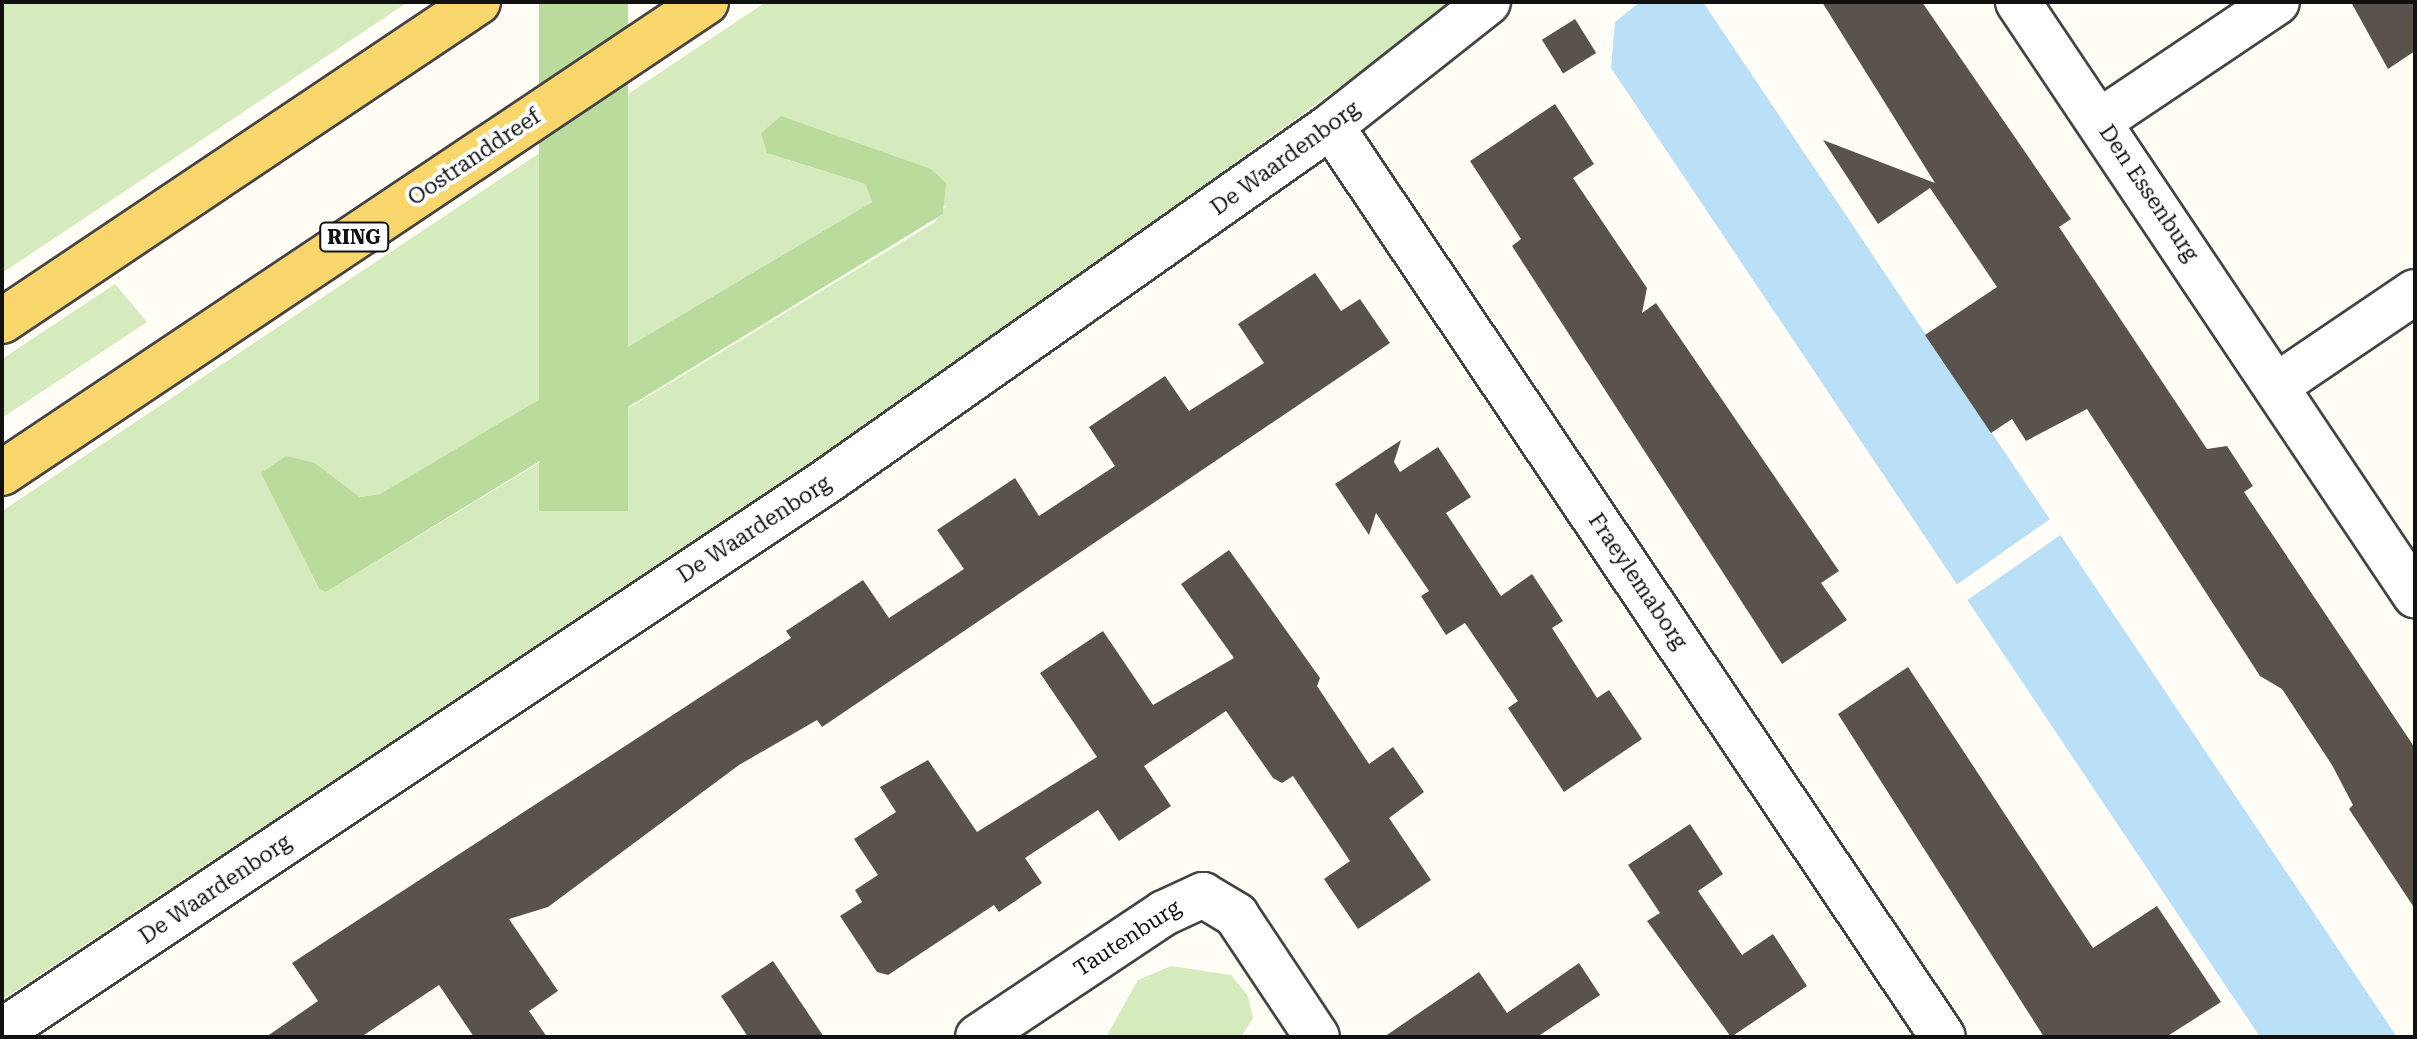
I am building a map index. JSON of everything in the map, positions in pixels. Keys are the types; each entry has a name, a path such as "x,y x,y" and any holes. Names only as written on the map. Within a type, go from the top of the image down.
{"main road":[{"path":"2,321 478,2"},
{"name":"Oostranddreef","path":"2,473 706,2"}],"street":[{"name":"De Waardenborg","path":"7,1032 827,481 1331,126 1488,2"},
{"name":"Den Essenburg","path":"2018,2 2279,384 2415,595"},
{"path":"2100,121 2277,2"},
{"name":"Fraeylemaborg","path":"1331,126 1943,1037"},
{"path":"2279,384 2415,292"},
{"name":"Tautenburg","path":"978,1037 1173,907 1203,895 1236,915 1317,1037"}],"green space":[{"path":"2,2 408,2 2,273"},
{"path":"539,2 628,2 628,511 539,511"},
{"path":"766,2 1457,2 923,389 2,1000 2,511","holes":["766,153 946,206 935,222 326,592 318,588 262,473 315,463 360,497 380,494 872,202 865,184"]},
{"path":"781,116 931,169 946,183 943,214 326,592 319,589 261,473 286,456 315,463 360,497 380,494 872,202 865,184 767,153 761,133"},
{"path":"115,284 147,322 2,418 2,359"},
{"path":"1171,966 1231,975 1248,996 1253,1018 1241,1037 1106,1037 1138,980"}],"water":[{"path":"1640,2 1703,2 2397,1037 2260,1037 1611,68 1615,22"}],"pier":[{"path":"2053,517 2064,533 1965,602 1954,586"}],"building":[{"path":"1822,2 1922,2 2071,219 2059,227 2207,449 2227,446 2253,486 2244,492 2415,748 2415,909 2349,809 2353,805 2332,765 2282,689 2260,676 2087,409 2026,441 2012,419 1991,433 1925,335 1997,287 1930,188 1878,224 1823,140 1935,183"},
{"path":"2351,2 2415,2 2415,51 2388,69"},
{"path":"1575,19 1596,53 1563,74 1542,40"},
{"path":"1555,104 1594,164 1573,178 1647,288 1642,313 1656,303 1839,571 1821,583 1847,620 1782,664 1512,246 1521,239 1470,161"},
{"path":"1315,273 1341,311 1360,299 1390,343 822,727 817,720 739,765 548,907 509,919 558,991 529,1011 547,1037 474,1037 439,985 361,1037 266,1037 318,1001 292,963 791,638 786,631 863,580 889,618 964,569 937,530 1015,478 1039,516 1115,466 1089,427 1165,376 1189,411 1264,363 1238,324"},
{"path":"1401,440 1394,462 1400,472 1438,447 1471,497 1446,513 1501,596 1532,574 1563,621 1552,628 1597,698 1609,690 1642,739 1564,792 1508,708 1518,701 1465,623 1446,635 1421,596 1429,591 1376,513 1369,535 1335,484"},
{"path":"1229,550 1320,678 1317,686 1369,764 1393,747 1424,792 1389,818 1431,880 1358,929 1324,879 1350,861 1293,776 1282,783 1273,778 1226,711 1144,766 1171,806 1119,841 1098,810 1025,858 1042,883 999,912 994,905 888,975 877,972 840,916 862,902 855,890 878,875 854,839 896,812 880,787 928,760 977,832 1097,757 1040,673 1103,631 1153,705 1234,658 1181,584"},
{"path":"1908,667 2093,948 2157,906 2221,1002 2166,1037 2044,1037 1838,714"},
{"path":"1690,824 1723,874 1698,891 1742,955 1773,934 1807,986 1731,1037 1647,921 1660,913 1628,865"},
{"path":"773,961 824,1037 748,1037 721,996"},
{"path":"1579,963 1600,995 1537,1037 1384,1037 1479,972 1507,1013"}]}
